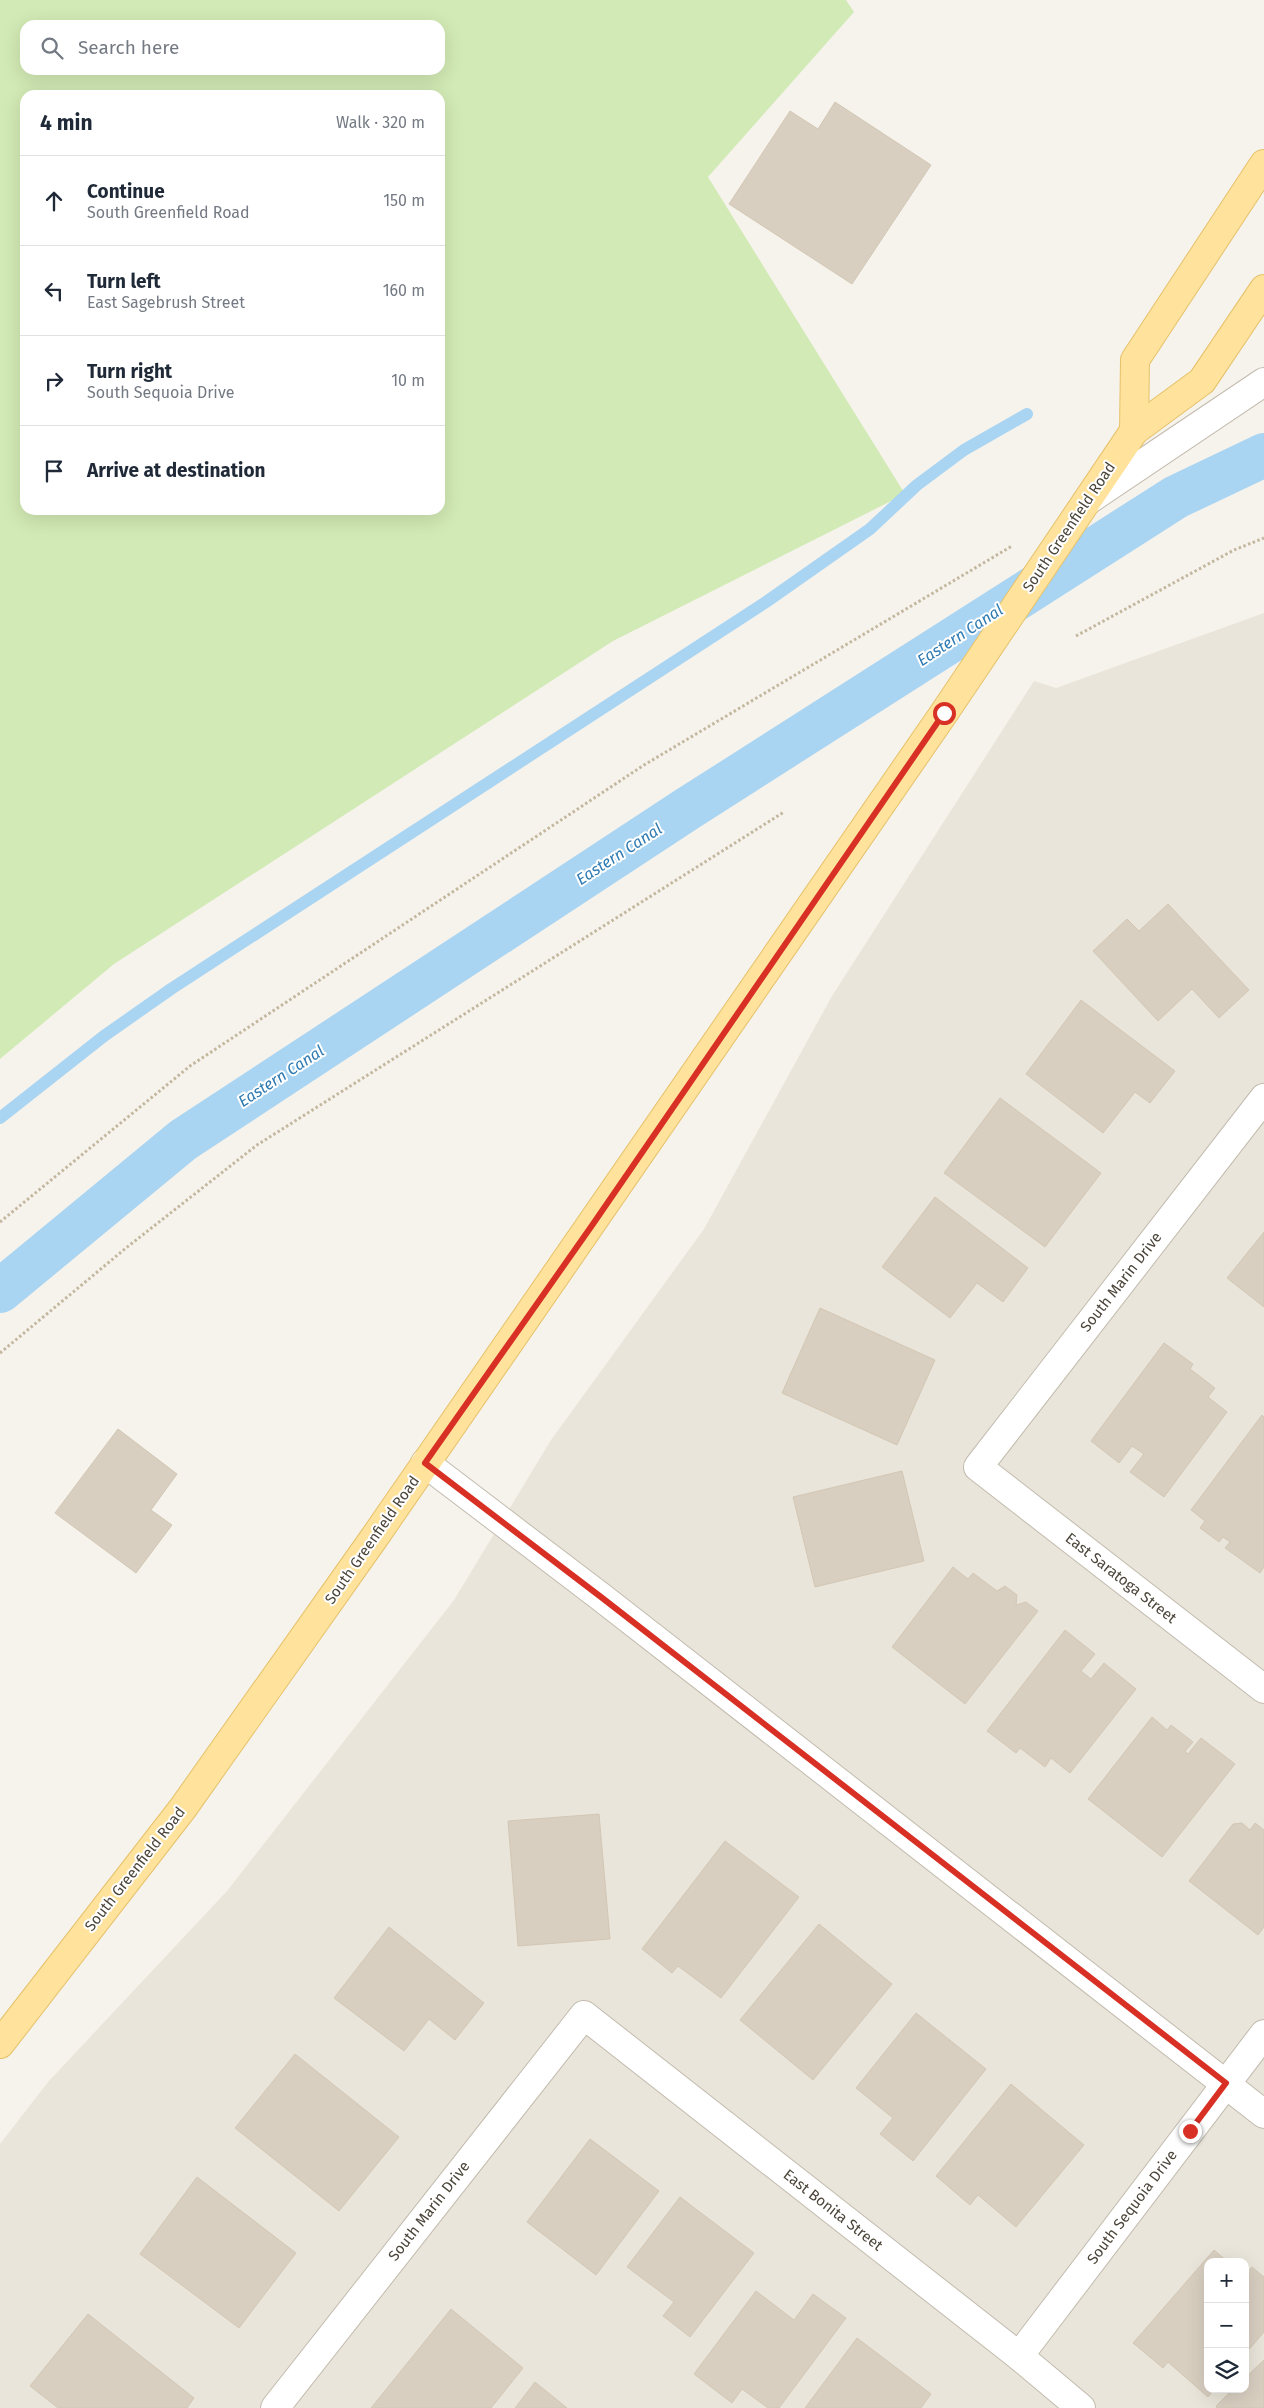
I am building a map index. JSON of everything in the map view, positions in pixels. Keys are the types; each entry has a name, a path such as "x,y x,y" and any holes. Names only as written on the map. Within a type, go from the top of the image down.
{"main road":[{"path":"1134,430 1134,360 1264,164"},
{"name":"South Greenfield Road","path":"0,2044 183,1808 587,1232 944,713 1134,430 1202,381 1264,289"}],"street":[{"path":"1079,512 1264,382"},
{"name":"South Marin Drive","path":"978,1466 1264,1098"},
{"path":"425,1463 594,1591 1264,2114"},
{"name":"East Saratoga Street","path":"978,1466 1264,1689"},
{"name":"South Marin Drive","path":"275,2408 584,2014"},
{"name":"East Bonita Street","path":"584,2014 1019,2356 1081,2408"},
{"name":"South Sequoia Drive","path":"1019,2356 1264,2034"}],"path":[{"path":"1076,636 1234,550 1264,538"},
{"path":"0,1222 190,1066 644,765 1017,543"},
{"path":"0,1353 126,1248 257,1145 784,812"}],"shaded area":[{"path":"1264,613 1264,2408 0,2408 0,2144 48,2082 227,1891 454,1600 551,1440 704,1229 832,996 1034,681 1056,688"}],"green space":[{"path":"0,0 846,0 854,12 708,177 905,494 613,641 114,964 0,1059"}],"building":[{"path":"835,102 931,165 852,284 729,204 790,111 818,129"},
{"path":"1168,904 1249,990 1219,1018 1192,989 1158,1021 1093,951 1127,919 1139,931"},
{"path":"1081,1000 1175,1071 1150,1103 1135,1092 1103,1133 1026,1074"},
{"path":"1000,1098 1101,1173 1045,1247 944,1173"},
{"path":"935,1197 1028,1268 1003,1302 977,1283 950,1318 882,1267"},
{"path":"1264,1232 1264,1307 1227,1278"},
{"path":"820,1308 935,1360 897,1445 782,1393"},
{"path":"1164,1343 1193,1364 1190,1369 1215,1388 1208,1397 1227,1412 1164,1497 1130,1472 1144,1454 1132,1446 1119,1463 1091,1441"},
{"path":"1262,1415 1264,1417 1264,1567 1260,1573 1225,1548 1230,1542 1223,1537 1219,1542 1200,1528 1205,1521 1191,1510"},
{"path":"118,1429 177,1474 151,1510 172,1525 136,1573 55,1513"},
{"path":"902,1471 924,1561 815,1587 793,1497"},
{"path":"953,1567 968,1579 973,1573 997,1591 1005,1586 1017,1595 1016,1605 1026,1602 1038,1611 965,1704 892,1647"},
{"path":"1065,1630 1095,1654 1081,1671 1091,1679 1104,1663 1136,1689 1070,1773 1051,1758 1045,1767 1020,1748 1016,1753 987,1731"},
{"path":"1152,1717 1167,1730 1171,1725 1193,1742 1185,1751 1188,1754 1201,1738 1235,1764 1162,1857 1088,1799"},
{"path":"599,1814 610,1939 518,1946 508,1821"},
{"path":"1242,1823 1250,1830 1255,1823 1264,1830 1264,1927 1258,1935 1189,1881 1233,1824"},
{"path":"725,1841 799,1897 721,1998 678,1966 672,1973 642,1949"},
{"path":"819,1924 892,1984 813,2080 740,2020"},
{"path":"389,1927 484,2003 455,2040 429,2019 404,2051 334,1998"},
{"path":"916,2013 986,2069 913,2161 880,2134 893,2118 856,2088"},
{"path":"295,2054 399,2137 339,2211 235,2128"},
{"path":"1011,2084 1084,2145 1016,2227 978,2195 970,2205 936,2176"},
{"path":"590,2139 659,2191 596,2275 527,2222"},
{"path":"197,2177 296,2253 239,2328 140,2254"},
{"path":"680,2197 754,2253 690,2337 663,2316 674,2302 627,2267"},
{"path":"1214,2250 1223,2258 1207,2258"},
{"path":"1204,2261 1204,2393 1212,2393 1208,2397 1168,2362 1163,2368 1133,2343"},
{"path":"1252,2267 1264,2277 1264,2332 1249,2349 1249,2303 1249,2270"},
{"path":"756,2291 794,2320 813,2294 846,2318 779,2408 768,2408 742,2389 732,2403 694,2374"},
{"path":"451,2309 523,2368 491,2408 371,2408"},
{"path":"88,2314 194,2398 187,2408 58,2408 30,2386"},
{"path":"857,2338 931,2394 921,2408 805,2408"},
{"path":"1264,2360 1264,2408 1217,2408 1216,2406 1229,2393 1249,2393 1249,2374"},
{"path":"535,2382 567,2408 515,2408"}],"waterway":[{"path":"0,1118 104,1036 171,989 766,602 870,529 917,485 964,450 1027,414"},
{"name":"Eastern Canal","path":"0,1291 183,1140 687,809 1176,497 1264,455"}],"route":[{"path":"944,713 938,719 593,1224 425,1463 601,1597 1226,2083 1190,2131"}]}
